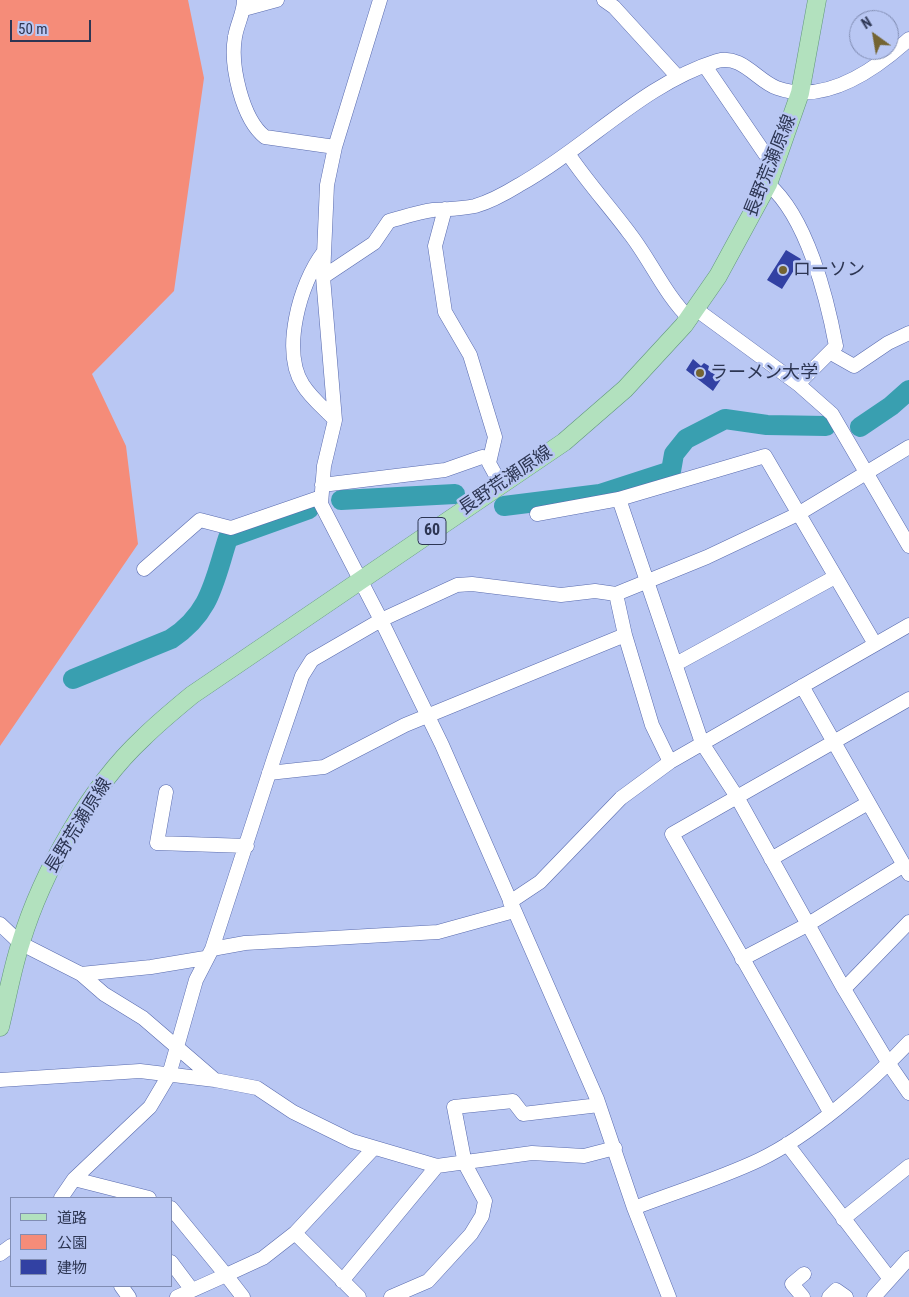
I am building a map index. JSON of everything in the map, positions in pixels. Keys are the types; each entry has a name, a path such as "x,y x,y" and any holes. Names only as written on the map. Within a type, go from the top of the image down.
{"main road":[{"name":"長野荒瀬原線","path":"0,1027 20,943 34,903 62,847 96,792 142,739 192,695 564,442 625,389 693,314 738,243 768,184 800,92 817,0"}],"street":[{"path":"276,0 244,4 235,38 236,73 244,109 254,125 265,137 335,147"},
{"path":"380,0 335,147 327,185 323,277 335,420 324,466 321,504 382,620 428,716 599,1105 634,1208 669,1297"},
{"path":"604,0 614,7 677,76"},
{"path":"323,277 374,243 389,221 445,209 475,206 518,186 569,155 644,98 677,76 723,59 741,64 776,88 800,92 824,90 864,74 891,56 909,39"},
{"path":"705,66 774,168"},
{"path":"569,155 588,183 630,234 674,302 798,384 832,414 909,546"},
{"path":"768,184 780,194 813,260 829,310 836,346 798,384"},
{"path":"445,209 435,246 445,312 470,355 495,437 489,463 495,474"},
{"path":"323,253 313,266 302,297 293,340 294,365 303,386 335,420"},
{"path":"831,353 854,366 888,343 909,333"},
{"path":"62,1197 74,1179 150,1107 169,1075 196,980 209,954 302,676 312,660 382,620 457,585 472,584 561,595 595,591 616,594 649,582 798,514 909,447"},
{"path":"537,514 620,499 765,456 875,644"},
{"path":"144,569 200,520 231,528 322,491 445,470 482,457 490,458"},
{"path":"620,499 702,743 737,797 844,989 889,1064 909,1093"},
{"path":"676,664 835,576"},
{"path":"616,594 652,725 670,762"},
{"path":"81,974 151,967 209,954 245,943 438,932 512,907 540,882 621,798 670,762 909,625"},
{"path":"269,773 324,767 405,725 626,635"},
{"path":"742,959 808,925 906,869 802,686"},
{"path":"830,1112 672,834 909,699"},
{"path":"166,792 158,843 246,846"},
{"path":"771,859 868,803"},
{"path":"844,989 909,922"},
{"path":"0,924 20,943 81,974 104,994 143,1018 215,1080"},
{"path":"634,1208 759,1160 787,1144 889,1064 909,1042"},
{"path":"0,1080 140,1071 215,1080 257,1088 293,1112 352,1141 373,1149 437,1166 466,1164 532,1154 584,1156 615,1148"},
{"path":"391,1297 428,1281 471,1234 482,1216 485,1201 466,1164 454,1107 513,1101 524,1114 599,1105"},
{"path":"787,1144 890,1280"},
{"path":"177,1297 263,1258 295,1233 373,1149"},
{"path":"342,1281 437,1166"},
{"path":"843,1219 909,1166"},
{"path":"74,1179 121,1194 142,1197"},
{"path":"172,1209 243,1297"},
{"path":"295,1233 359,1297"},
{"path":"874,1297 909,1258"},
{"path":"172,1263 192,1290"},
{"path":"803,1297 792,1284 804,1274"},
{"path":"829,1297 836,1290 846,1297"}],"green space":[{"path":"0,0 188,0 204,78 174,291 92,374 126,446 138,544 0,746"}],"building":[{"path":"786,250 801,259 782,289 767,280"},
{"path":"693,359 701,366 704,363 709,366 708,370 721,379 713,391 686,370"}],"waterway":[{"path":"860,427 891,406 909,390"},
{"path":"504,506 600,494 671,471 674,454 686,439 725,419 767,425 826,426"},
{"path":"341,500 455,494"},
{"path":"73,679 171,639 184,629 203,607 214,582 228,538 309,509"}],"place":[{"name":"ローソン","path":"783,270"},
{"name":"ラーメン大学","path":"700,373"}]}
